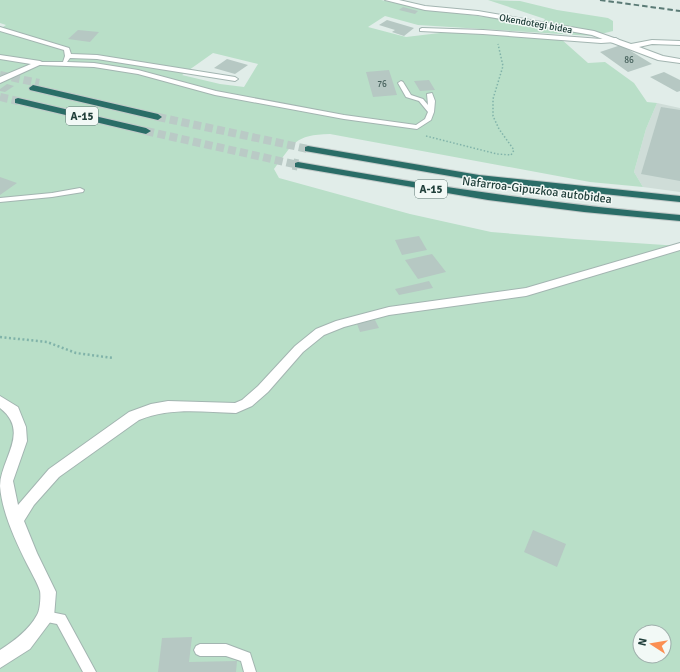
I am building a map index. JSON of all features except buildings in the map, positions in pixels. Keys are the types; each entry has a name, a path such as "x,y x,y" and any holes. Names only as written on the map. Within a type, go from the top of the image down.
{"highway":[{"name":"A-15","path":"36,86 161,114"},
{"name":"A-15","path":"18,101 146,131"},
{"name":"Nafarroa-Gipuzkoa autobidea","path":"310,146 387,164 522,184 680,199"},
{"name":"Nafarroa-Gipuzkoa autobidea","path":"298,165 452,193 564,207 680,218"}],"street":[{"name":"Okendotegi bidea","path":"389,0 425,8 478,13 601,34 661,58 680,62"},
{"path":"632,46 652,42 680,43"},
{"path":"0,57 40,63"},
{"path":"0,80 40,63"},
{"path":"16,520 29,501 54,473 134,416 151,409 168,406 236,408 247,403 263,389 299,349 320,332 340,324 389,311 526,292 680,246"},
{"path":"0,401 13,411 19,427 20,441 6,481 11,507 48,592 46,617 24,642 0,660"}],"lane":[{"path":"0,29 67,49 68,56 64,63"},
{"path":"422,30 493,33 600,41 616,40"},
{"path":"68,56 97,57 235,79"},
{"path":"40,63 64,63 138,72 215,93 344,117 417,127 428,120 432,101 430,94"},
{"path":"401,83 408,96 421,100 430,112"},
{"path":"0,200 52,195 80,190"},
{"path":"46,617 61,619 90,672"},
{"path":"200,650 226,650 246,657 250,672"}],"path":[{"path":"421,135 497,154 511,155 514,150 493,116 492,107 504,72 503,54 493,33"},
{"path":"0,337 47,342 76,353 113,358"}],"shaded area":[{"path":"657,103 680,108 680,192 643,187 634,172 646,129"}],"green space":[{"path":"0,0 381,0 421,8 541,25 545,19 488,0 520,1 557,10 608,18 613,21 613,31 593,36 418,25 385,16 368,27 406,37 448,32 561,39 588,63 605,62 634,83 647,102 657,103 646,129 634,172 643,187 590,182 330,134 309,136 296,142 274,169 279,178 410,214 491,232 680,246 680,672 0,672 0,29 6,25 0,23","holes":["213,53 258,64 244,87 220,84 182,75"]}],"tunnel":[{"path":"0,75 39,83"},
{"path":"0,97 18,101"},
{"path":"158,117 308,149"},
{"path":"146,131 298,165 293,164"}],"railway":[{"path":"600,0 680,11"}]}
